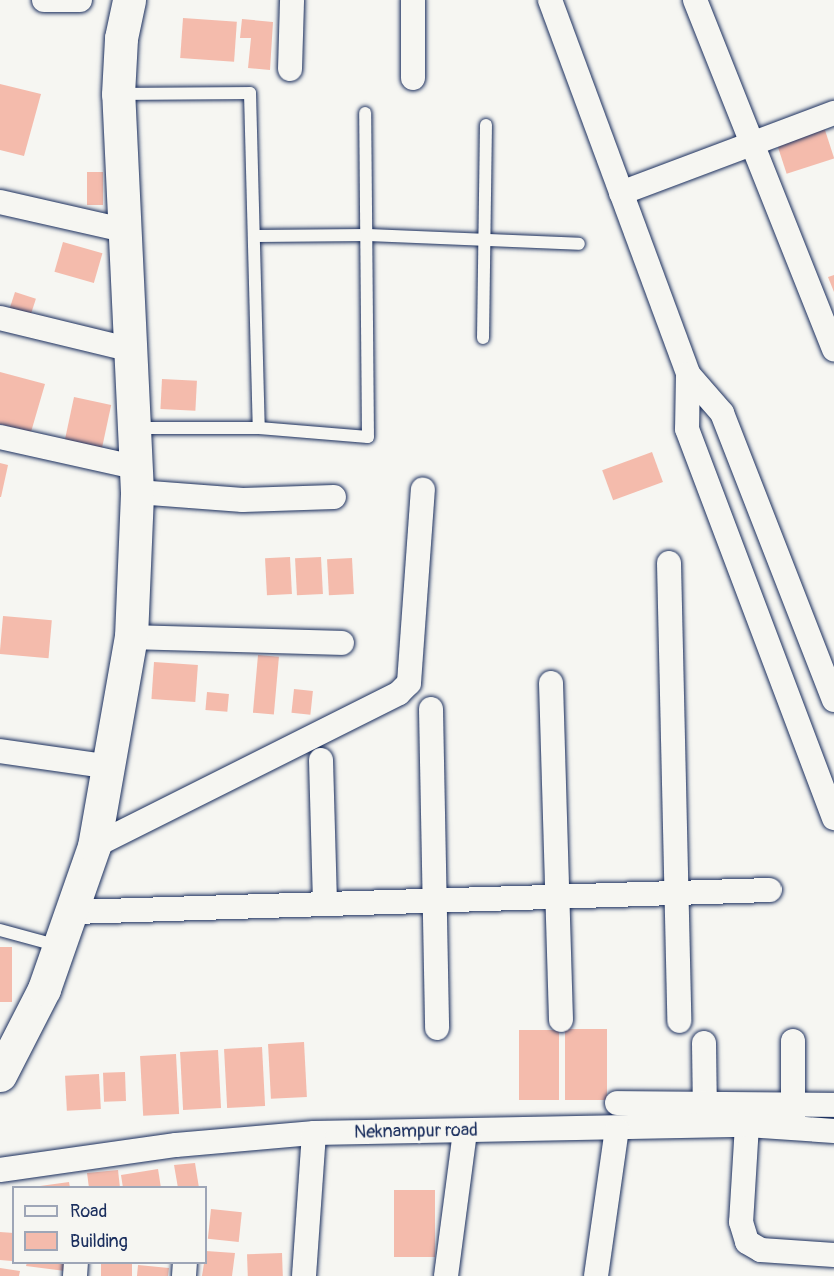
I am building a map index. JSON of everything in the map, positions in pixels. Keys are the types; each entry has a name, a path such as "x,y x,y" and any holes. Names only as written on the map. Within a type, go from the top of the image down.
{"street":[{"path":"44,0 80,0"},
{"path":"0,1075 18,1047 74,912 94,846 111,767 131,637 136,480 128,348 118,94 121,38 128,0"},
{"path":"290,69 292,0"},
{"path":"413,0 413,78"},
{"path":"550,0 688,374 722,413 834,700"},
{"path":"695,0 750,143 834,348"},
{"path":"621,193 834,112"},
{"path":"0,202 123,230"},
{"path":"0,318 128,348"},
{"path":"688,374 687,429 834,818"},
{"path":"0,438 136,480 243,500 334,497"},
{"path":"94,846 399,693 409,683 423,490"},
{"path":"669,563 674,892 679,1022"},
{"path":"131,637 342,643"},
{"path":"551,683 561,1020"},
{"path":"431,709 437,1028"},
{"path":"0,751 111,767"},
{"path":"321,760 325,904"},
{"path":"74,912 770,890"},
{"path":"793,1116 794,1041"},
{"path":"704,1043 705,1115"},
{"path":"617,1103 705,1115 793,1116 834,1105"},
{"name":"Neknampur road","path":"0,1170 176,1145 314,1133 617,1129 705,1115 747,1125 793,1116 834,1131"},
{"path":"747,1125 741,1222 747,1242 761,1250 834,1255"},
{"path":"596,1276 617,1129"},
{"path":"446,1276 465,1131"},
{"path":"303,1276 314,1133"}],"lane":[{"path":"118,94 249,93 256,236 259,428"},
{"path":"132,428 259,428 368,437 368,236 365,113"},
{"path":"483,338 482,240 486,124"},
{"path":"256,236 368,236 579,243"},
{"path":"0,930 60,946"}],"building":[{"path":"183,18 237,22 234,62 180,58"},
{"path":"242,19 273,22 270,70 248,68 251,38 240,38"},
{"path":"0,84 41,94 24,156 0,150"},
{"path":"824,127 834,158 787,174 776,142"},
{"path":"87,172 103,172 103,205 87,205"},
{"path":"63,242 102,253 94,283 54,272"},
{"path":"834,275 834,292 828,277"},
{"path":"15,292 36,299 30,317 9,310"},
{"path":"0,372 45,384 31,432 0,424"},
{"path":"162,379 197,381 195,411 160,409"},
{"path":"74,397 111,405 101,451 64,443"},
{"path":"652,452 663,482 613,500 602,470"},
{"path":"0,463 8,465 1,497 0,497"},
{"path":"290,557 292,594 267,595 265,558"},
{"path":"321,557 323,594 297,595 295,558"},
{"path":"352,558 354,594 329,595 327,559"},
{"path":"3,616 52,620 49,658 0,654"},
{"path":"258,655 279,657 274,715 253,713"},
{"path":"154,662 198,665 195,702 151,699"},
{"path":"294,689 313,691 310,715 291,713"},
{"path":"207,692 229,694 227,712 205,710"},
{"path":"0,947 12,947 12,1002 0,1002"},
{"path":"565,1029 607,1029 607,1100 565,1100"},
{"path":"519,1030 559,1030 559,1100 519,1100"},
{"path":"304,1042 307,1097 271,1099 268,1044"},
{"path":"262,1047 265,1106 227,1108 224,1049"},
{"path":"218,1050 221,1108 183,1110 180,1052"},
{"path":"176,1054 179,1114 143,1116 140,1056"},
{"path":"125,1072 126,1101 104,1102 103,1073"},
{"path":"99,1074 101,1109 67,1111 65,1076"},
{"path":"195,1163 199,1186 178,1186 174,1165"},
{"path":"158,1169 161,1186 123,1186 121,1175"},
{"path":"118,1170 120,1186 89,1186 87,1173"},
{"path":"69,1182 70,1186 40,1186"},
{"path":"394,1190 435,1190 435,1257 394,1257"},
{"path":"211,1209 242,1212 239,1242 208,1239"},
{"path":"0,1232 12,1233 12,1261 0,1260"},
{"path":"207,1251 235,1253 232,1276 202,1276 204,1264 207,1264"},
{"path":"282,1253 283,1276 248,1276 247,1254"},
{"path":"26,1264 66,1264 65,1271 26,1266"},
{"path":"101,1264 132,1264 132,1276 101,1276"},
{"path":"138,1265 169,1268 168,1276 137,1276"},
{"path":"0,1268 20,1271 19,1276 0,1276"}]}
